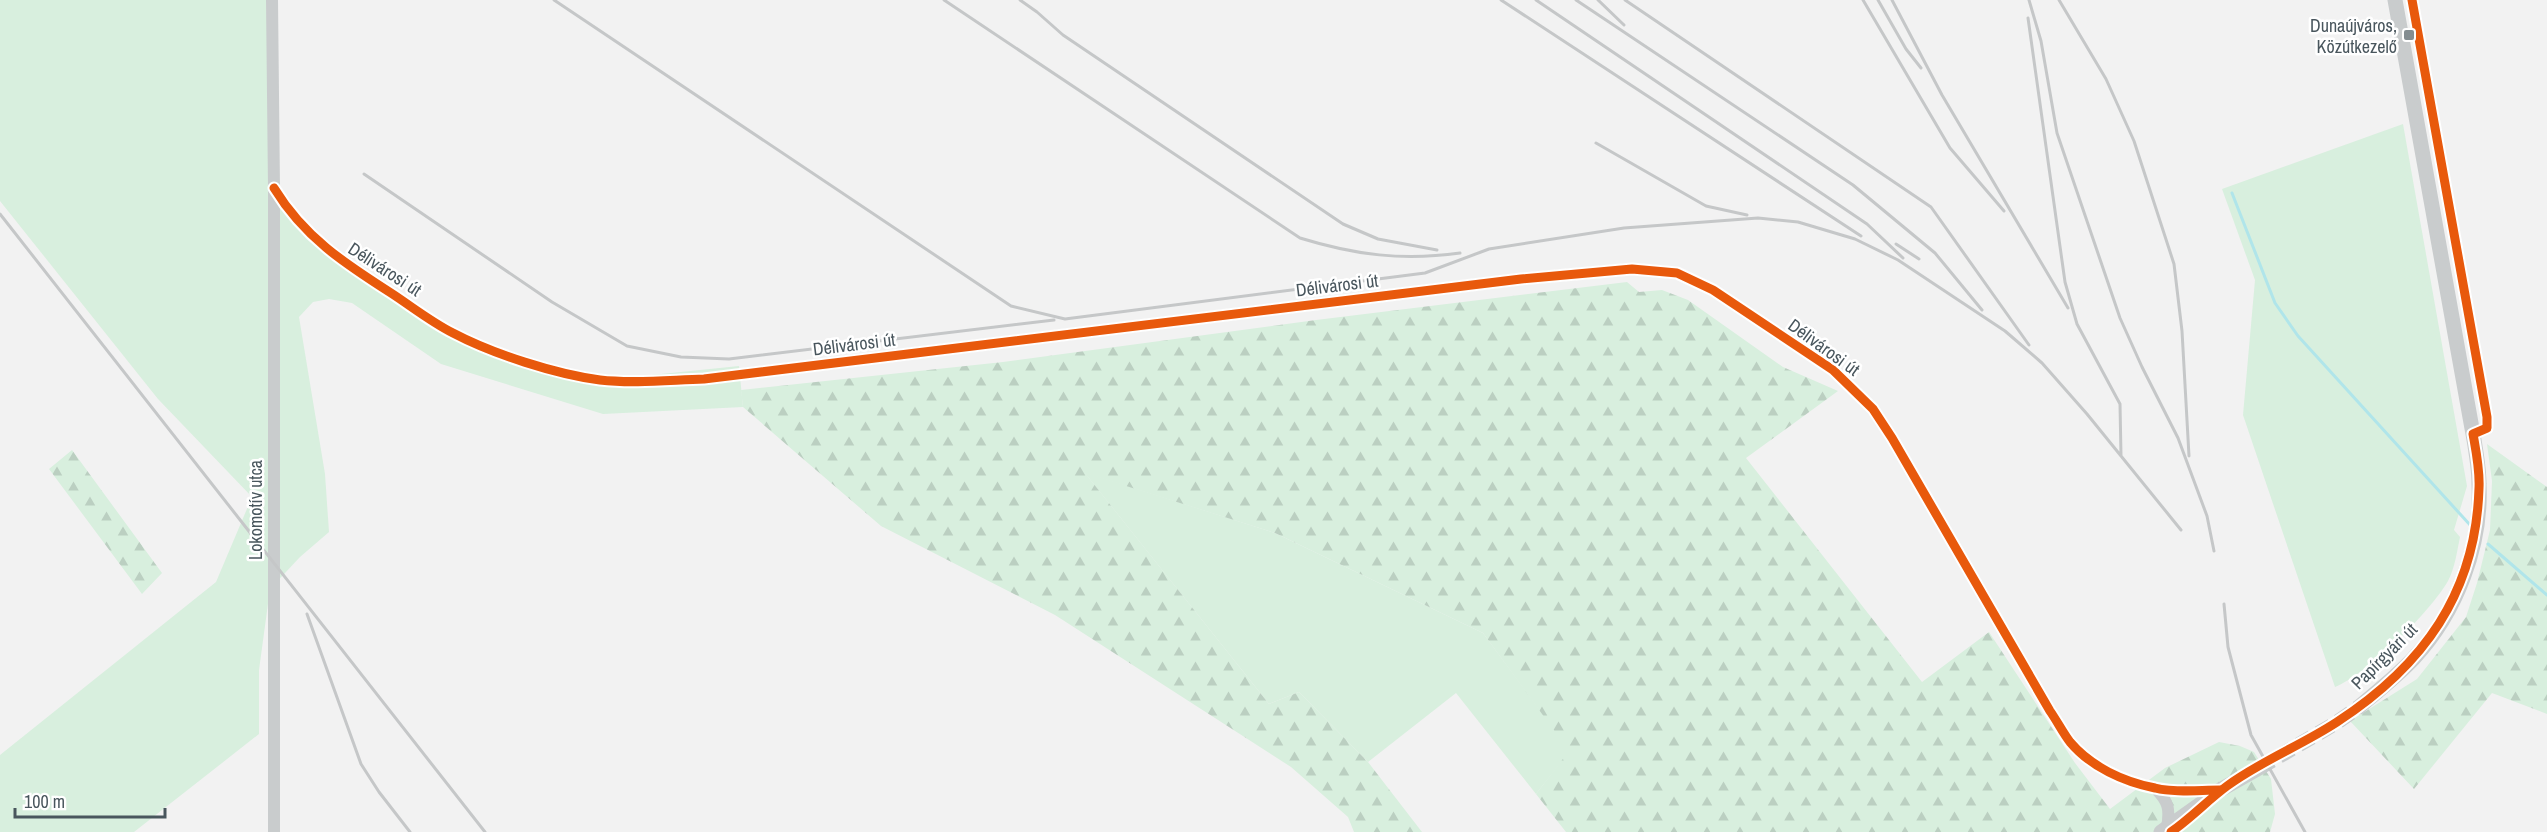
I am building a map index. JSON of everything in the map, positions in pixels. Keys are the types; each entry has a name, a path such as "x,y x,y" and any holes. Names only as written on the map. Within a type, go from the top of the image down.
{"street":[{"path":"272,0 274,188"},
{"name":"Papírgyári út","path":"2359,707 2416,656 2451,607 2471,550 2477,521 2480,485 2473,434 2396,0"},
{"name":"Délivárosi út","path":"274,188 299,224 344,263 452,333 517,359 598,380 704,379 1521,279 1632,269 1677,273 1713,290 1833,370 1851,385 1873,409 2050,711 2070,742 2086,758 2101,768 2156,789 2220,790"},
{"name":"Lokomotív utca","path":"274,188 274,832"},
{"path":"274,232 284,220 299,224"},
{"path":"2164,830 2220,790 2259,768"},
{"path":"2156,789 2166,799 2170,810 2164,830"}],"green space":[{"path":"0,0 266,0 277,186 329,254 465,339 603,380 739,366 743,407 603,414 441,364 352,303 329,299 313,302 299,317 325,474 329,532 300,557 270,589 259,670 259,734 134,832 0,832 0,755 216,582 252,497 158,399 0,201"},
{"path":"2403,124 2467,486 2454,530 2460,537 2448,581 2427,609 2397,641 2364,669 2335,687 2243,415 2255,280 2222,189"},
{"path":"1627,282 1639,292 1662,290 1688,300 1783,367 1838,391 1746,458 1922,682 1989,632 2075,763 2110,809 2165,768 2219,742 2240,746 2254,752 2271,779 2275,814 2270,832 1566,832 1536,794 1569,751 1483,633 1275,533 1085,473 1269,704 1299,692 1368,762 1422,832 1354,832 1348,817 1291,767 1055,615 881,526 743,407 741,390 1003,362 1316,320"},
{"path":"2487,444 2547,487 2547,714 2492,693 2414,789 2350,721 2417,679 2466,617 2490,530 2492,481"},
{"path":"72,450 162,573 142,594 49,469"},
{"path":"1084,472 1275,533 1483,633 1570,751 1536,794 1456,693 1368,762 1299,692 1269,704"}],"waterway":[{"path":"2232,193 2275,303 2298,336 2471,526"},
{"path":"2488,544 2547,595"}],"tunnel":[{"path":"2259,768 2359,707"}],"railway":[{"path":"554,0 1011,306 1065,319 1425,273 1489,249 1624,228 1758,218 1798,222 1855,239 1898,260 2005,331 2042,363 2087,414 2181,530"},
{"path":"944,0 1300,238 1340,249 1379,255 1419,256 1460,253"},
{"path":"1020,0 1063,35 1343,224 1378,239 1437,250"},
{"path":"1501,0 1861,236"},
{"path":"1536,0 1867,224 1903,258"},
{"path":"1576,0 1853,185 1935,253 1982,310"},
{"path":"1598,0 1624,25"},
{"path":"1625,0 1931,207 2029,345"},
{"path":"1863,0 1950,148 2004,211"},
{"path":"1878,0 1906,49 1921,68"},
{"path":"1892,0 1942,95 2068,308"},
{"path":"2029,0 2041,41 2057,133 2120,318 2178,438 2207,516 2214,551"},
{"path":"2059,0 2106,79 2134,141 2174,264 2182,331 2189,456"},
{"path":"2028,18 2065,282 2077,324 2120,404 2121,456"},
{"path":"1596,143 1706,206 1747,215"},
{"path":"364,174 552,302 627,346 681,357 729,359 1054,320"},
{"path":"0,214 485,832"},
{"path":"1896,244 1919,259"},
{"path":"2224,604 2228,647 2251,735 2305,832"},
{"path":"307,614 361,764 410,832"}],"cycle path":[{"path":"2171,832 2227,786 2337,722 2395,677 2419,651 2439,623 2468,561 2476,526 2479,488 2473,434 2487,428 2487,417 2412,0"},
{"path":"274,188 298,221 326,248 445,329 469,341 525,362 582,377 613,381 704,379 1521,279 1632,269 1677,273 1713,290 1833,370 1873,409 2050,711 2078,751 2109,772 2143,785 2163,790 2220,790"}],"place":[{"name":"Dunaújváros, Közútkezelő","path":"2409,35"}]}
